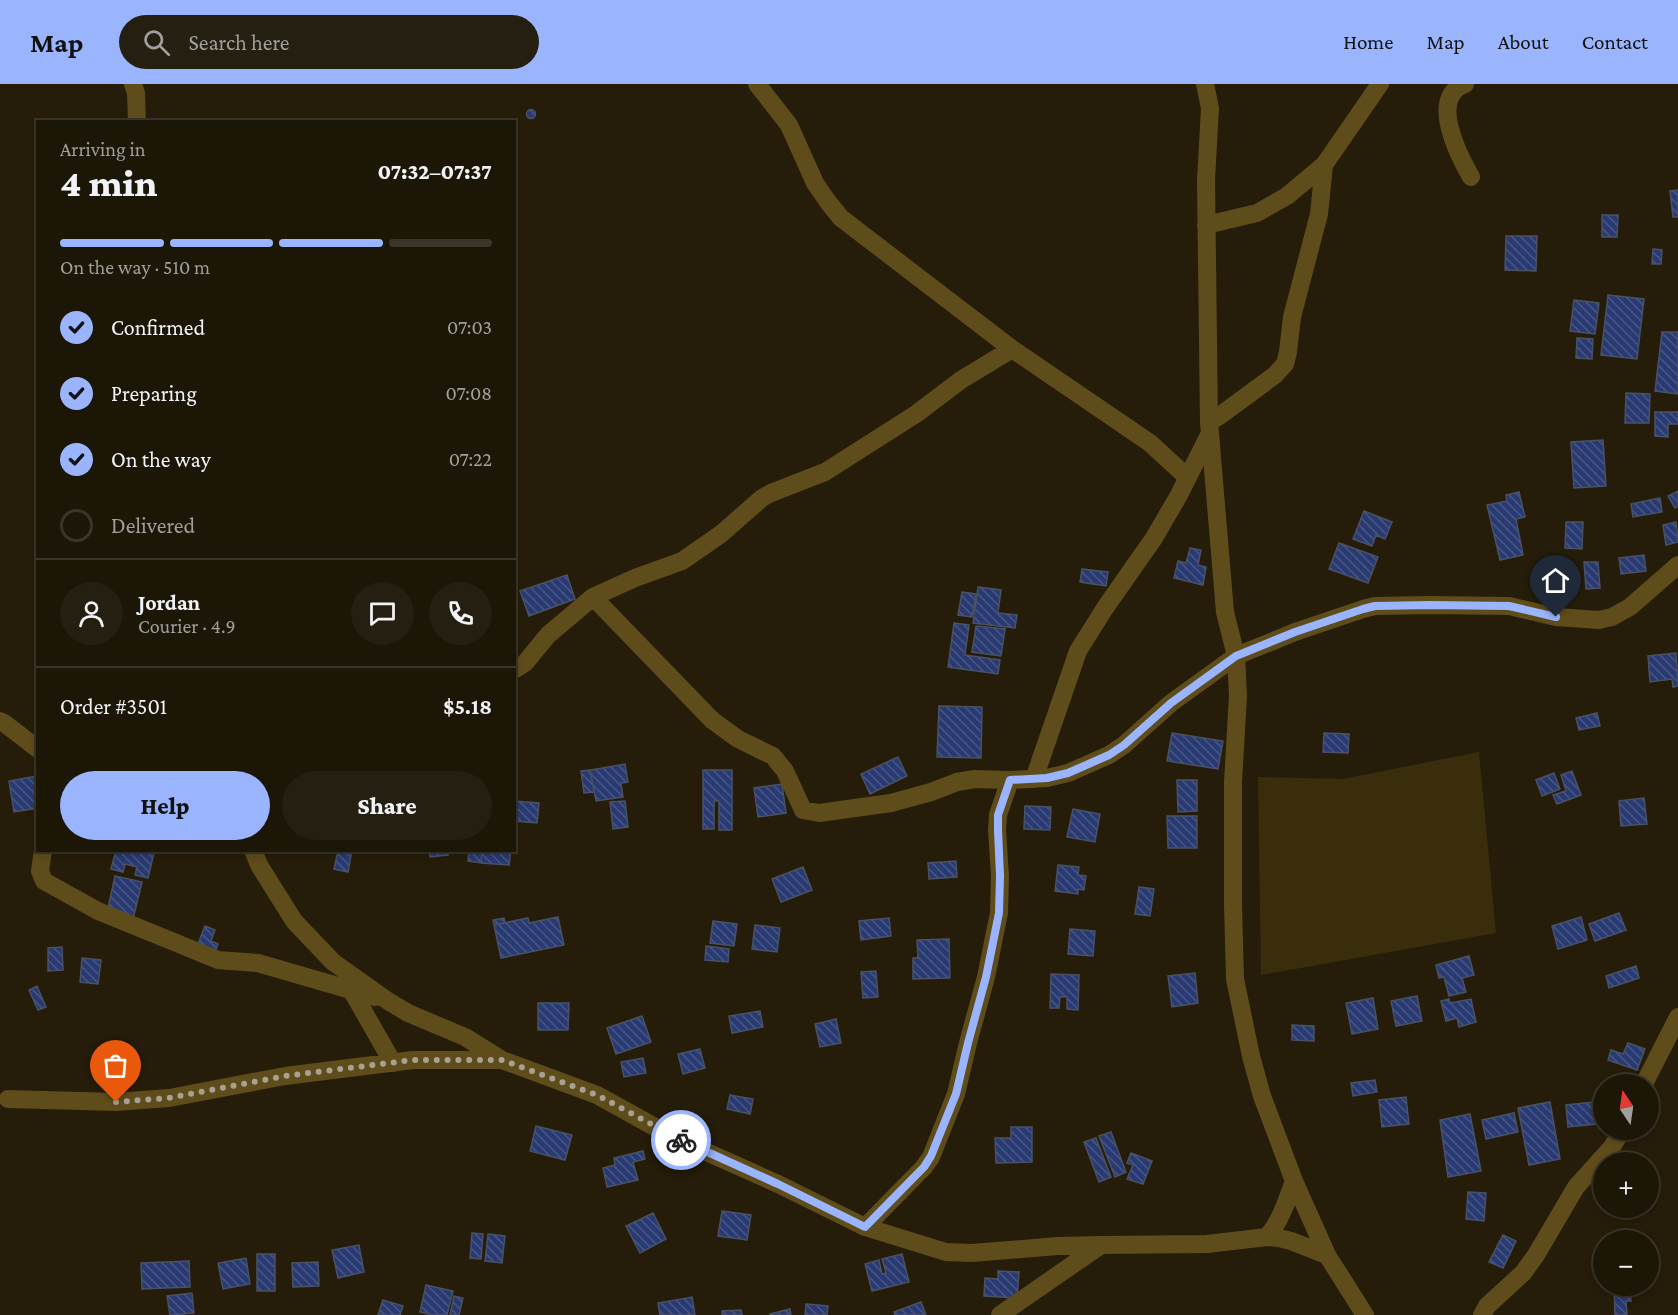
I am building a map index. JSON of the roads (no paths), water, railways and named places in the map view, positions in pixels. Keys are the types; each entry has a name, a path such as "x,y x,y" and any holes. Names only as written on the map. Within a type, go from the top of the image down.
{"street":[{"path":"133,84 138,120"},
{"path":"757,84 789,125 815,183 841,218 1012,349 1150,443 1186,477"},
{"path":"1205,84 1210,108 1206,180 1209,428 1225,612 1236,656 1238,695 1233,782 1235,979 1262,1096 1294,1181 1327,1254 1365,1315"},
{"path":"1206,225 1257,213 1287,196 1324,165 1380,84"},
{"path":"1465,84 1455,90 1451,96 1447,113 1459,156 1471,177"},
{"path":"1034,778 1078,651 1154,538 1179,495 1209,428 1218,417 1275,375 1285,364 1292,317 1319,214 1324,165"},
{"path":"516,669 525,663 548,635 593,597 635,578 682,561 721,534 762,498 825,472 916,414 961,380 1012,349"},
{"path":"593,597 712,720 738,739 773,756 785,771 803,810 819,813 891,803 975,779 1047,778 1068,773 1109,755 1124,745 1171,703 1236,656 1295,632 1375,606 1509,606 1556,617 1599,620 1612,617 1630,607 1678,565"},
{"path":"0,721 36,747"},
{"path":"865,1227 924,1167 931,1156 956,1094 986,977 999,913 998,815 1010,780"},
{"path":"43,852 40,872 44,881 98,911 218,960 258,963 388,1001"},
{"path":"254,852 258,865 294,921 333,962 353,991 393,1063"},
{"path":"333,962 388,1001 465,1037 502,1060 597,1095 673,1137 778,1184 865,1227 946,1252 972,1253 1058,1246 1207,1244 1267,1237 1291,1241 1327,1254"},
{"path":"1649,1074 1678,1017"},
{"path":"445,1059 465,1037"},
{"path":"8,1099 116,1102 169,1098 285,1076 393,1063 445,1059 502,1060"},
{"path":"1482,1315 1487,1306 1523,1273 1576,1187 1616,1140"},
{"path":"1267,1237 1281,1217 1294,1181"},
{"path":"1000,1315 1101,1245"}]}
